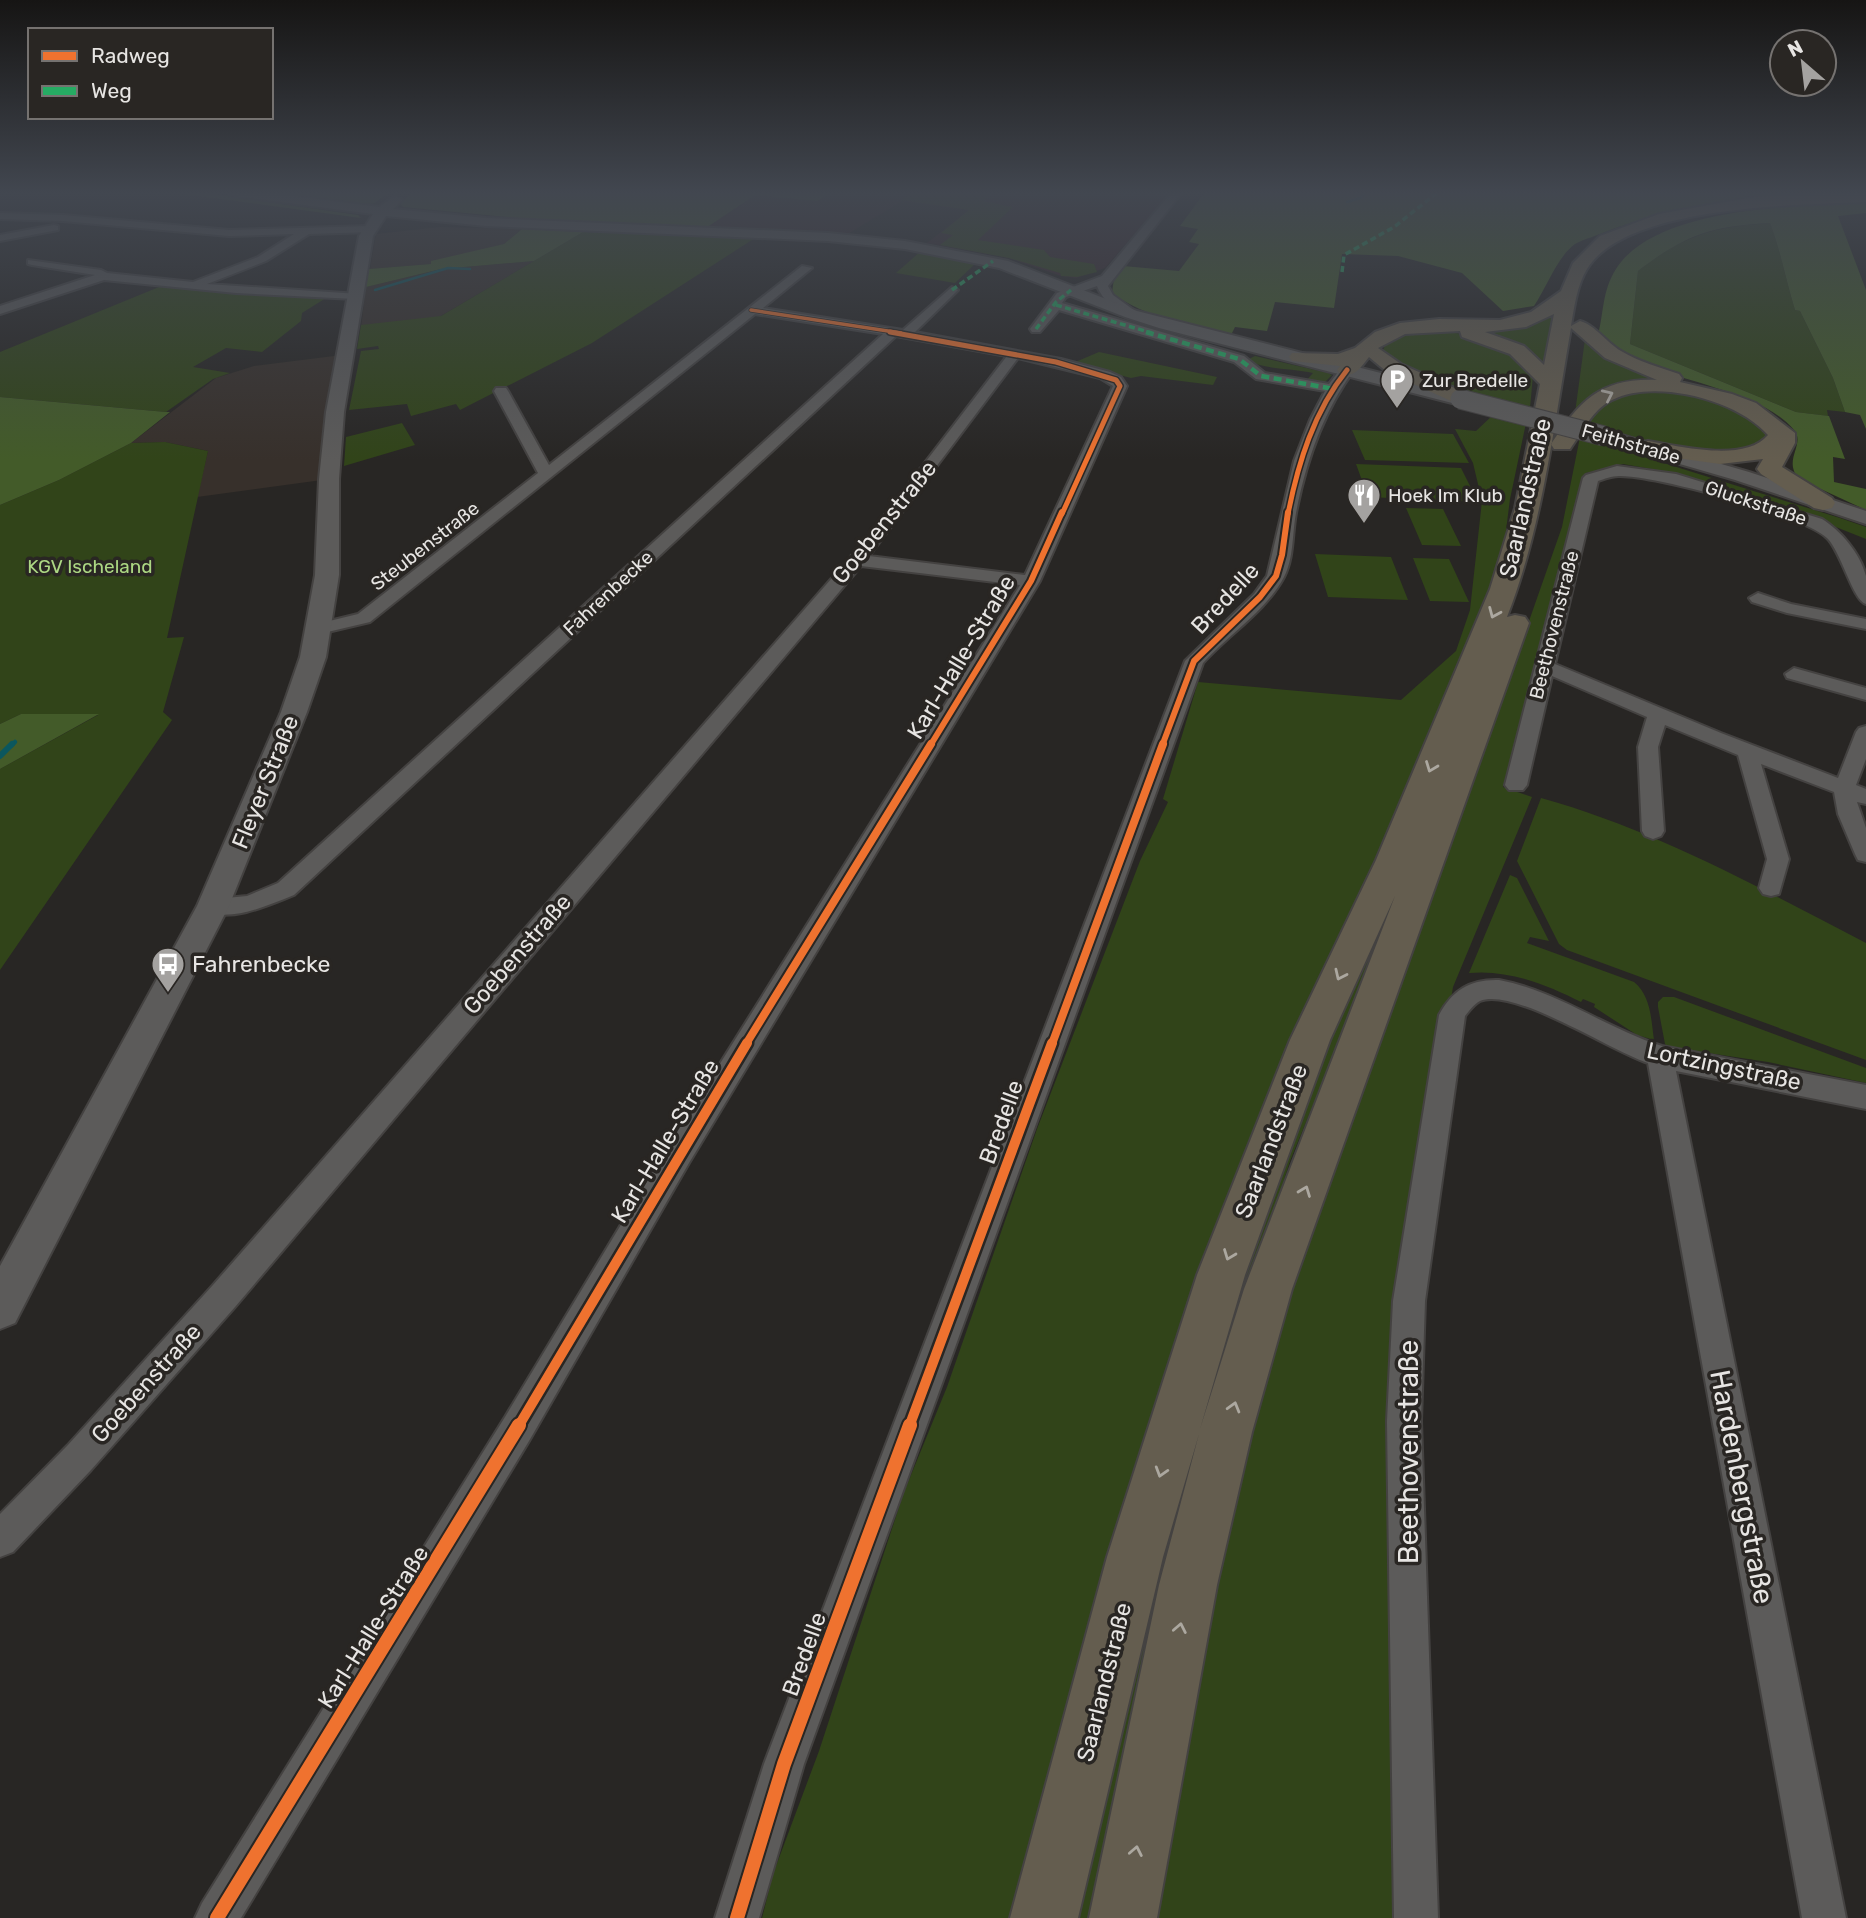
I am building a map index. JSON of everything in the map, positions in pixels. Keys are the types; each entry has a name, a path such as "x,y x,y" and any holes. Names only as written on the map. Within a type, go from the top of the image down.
{"highway":[{"path":"1573,282 1569,293 1560,456 1584,414 1604,395 1636,387 1665,387 1717,396 1767,418 1780,435 1776,442 1744,467"},
{"path":"1564,390 1592,282"},
{"path":"1348,378 1383,335 1406,329 1521,322 1538,316 1569,293"},
{"path":"1580,327 1605,352 1628,363 1732,398 1763,412 1780,426 1786,436 1781,451 1769,469"},
{"path":"1299,357 1339,360 1370,352 1396,335 1418,330 1460,331 1495,340 1517,350 1564,390"},
{"path":"1370,352 1394,368 1460,398"},
{"name":"Saarlandstraße","path":"1044,1918 1135,1558 1221,1275 1310,1040 1394,860 1504,589 1564,390"},
{"path":"1648,448 1744,467 1769,469 1823,503"},
{"name":"Saarlandstraße","path":"1123,1918 1188,1585 1226,1432 1268,1289 1528,590 1547,524"}],"main road":[{"name":"Fleyer Straße","path":"0,1308 213,906 294,712 313,657 327,575 329,479 334,425 358,282"},
{"name":"Feithstraße","path":"1047,282 1131,314 1299,357 1348,378 1460,398 1648,448"},
{"path":"1744,467 1823,503 1866,518"}],"street":[{"path":"0,310 85,282"},
{"path":"151,282 355,296"},
{"path":"191,286 203,282"},
{"name":"Steubenstraße","path":"319,629 364,618 788,282"},
{"path":"1037,328 1060,296 1096,282"},
{"path":"1105,282 1103,292 1131,314"},
{"name":"Fahrenbecke","path":"213,906 249,904 286,889 899,333 952,290"},
{"name":"Feithstraße","path":"1056,305 1239,359 1257,374 1270,379 1348,378"},
{"path":"751,310 1016,353"},
{"name":"Karl-Halle-Straße","path":"217,1918 510,1441 679,1154 1031,581 1120,386 1119,382 1110,377 1016,353"},
{"name":"Goebenstraße","path":"0,1539 79,1458 223,1296 856,560 1016,353"},
{"name":"Bredelle","path":"737,1918 789,1751 1194,661 1257,599 1276,575 1294,481 1316,422 1348,378"},
{"path":"501,391 547,475"},
{"name":"Gluckstraße","path":"1603,473 1617,471 1671,477 1816,522 1832,530 1842,542 1865,594"},
{"name":"Beethovenstraße","path":"1516,785 1587,489 1591,478 1603,473"},
{"path":"856,560 1031,581"},
{"path":"1758,598 1787,608 1866,624"},
{"path":"1544,666 1866,797"},
{"path":"1794,674 1866,694"},
{"path":"1653,831 1648,747 1658,714"},
{"path":"1866,732 1844,789 1849,814 1866,854"},
{"path":"1748,751 1778,859 1771,888"},
{"name":"Lortzingstraße","path":"1468,994 1481,989 1499,989 1525,995 1660,1057 1830,1087 1866,1097"},
{"name":"Beethovenstraße","path":"1416,1918 1404,1421 1409,1301 1452,1015 1458,1003 1468,994"},
{"name":"Hardenbergstraße","path":"1660,1057 1824,1918"}],"shaded area":[{"path":"389,282 499,282 434,320 361,327 366,287"},
{"path":"342,355 322,480 197,497 208,451 165,442 131,443 216,378 254,366"}],"green space":[{"path":"367,282 389,282 366,287"},
{"path":"499,282 687,282 592,343 460,410 456,404 411,416 407,404 349,410 361,351 379,349 378,346 357,349 361,325 441,316"},
{"path":"1114,282 1338,282 1334,308 1275,302 1267,331 1235,327 1231,335 1154,315 1112,293"},
{"path":"1471,282 1548,282 1534,306 1503,311"},
{"path":"1610,282 1637,282 1630,344 1796,412 1829,416 1845,459 1833,457 1834,482 1866,489 1866,510 1799,479 1793,465 1797,435 1782,418 1728,392 1641,365 1616,352 1598,335"},
{"path":"1637,282 1787,282 1795,310 1800,311 1833,378 1845,412 1827,410 1828,416 1796,412 1630,344"},
{"path":"1787,282 1863,282 1866,290 1866,429 1860,415 1845,412 1833,378 1800,311 1795,310"},
{"path":"164,285 326,298 302,313 301,321 262,352 226,348 193,367 230,373 213,379 166,412 0,397 0,352"},
{"path":"1557,308 1545,371 1475,332"},
{"path":"1442,331 1469,335 1505,346 1533,375 1530,408 1431,382 1382,354 1386,342 1408,333"},
{"path":"1585,339 1687,386 1597,394 1575,413"},
{"path":"1099,352 1217,377 1213,385 1141,376 1131,378 1073,363"},
{"path":"1255,356 1332,375 1324,383 1305,382 1313,373 1270,367 1247,360"},
{"path":"1656,389 1712,396 1775,435 1742,454 1669,447 1587,423 1602,407 1617,397"},
{"path":"0,397 170,412 131,443 59,480 0,505"},
{"path":"1494,414 1526,423 1510,499 1503,554 1493,589 1401,816 1018,1918 762,1918 773,1874 819,1751 904,1492 947,1387 1037,1129 1140,861 1168,802 1163,799 1198,682 1401,700 1456,651 1470,610 1482,501 1473,463 1455,429 1476,431"},
{"path":"402,423 415,445 344,466 346,437"},
{"path":"1352,430 1453,434 1469,463 1365,460"},
{"path":"1580,437 1866,527 1866,539 1788,508 1680,474 1623,464 1586,473 1503,787 1532,797 1453,987 1402,1303 1396,1918 1140,1918 1238,1439 1436,872 1468,795 1562,527"},
{"name":"KGV Ischeland","path":"165,442 208,451 167,638 184,637 163,712 172,720 0,970 0,769 98,715 21,714 0,724 0,505 59,480 131,443"},
{"path":"1356,464 1461,468 1478,502 1368,497"},
{"path":"1406,508 1443,509 1461,546 1422,545"},
{"path":"1315,554 1391,557 1408,600 1328,597"},
{"path":"1413,558 1449,559 1469,602 1430,601"},
{"path":"21,714 99,714 0,769 0,724"},
{"path":"1541,798 1584,811 1666,843 1747,881 1866,943 1866,1060 1567,950 1559,944 1517,861"},
{"path":"1411,846 1397,901 1290,1161 1216,1391 1098,1918 1064,1918 1250,1231"},
{"path":"1510,875 1517,878 1549,941 1530,937 1527,943 1634,982 1647,1001 1654,1040 1637,1035 1594,1007 1595,1004 1583,999 1581,1002 1541,984 1513,976 1469,973"},
{"path":"1663,997 1674,997 1866,1068 1866,1083 1768,1062 1671,1050 1665,1044 1658,1007 1658,1002"}],"waterway":[{"path":"375,290 403,282"},
{"path":"11,746 15,742"},
{"path":"0,756 12,744"}],"marked path":[{"path":"952,290 966,282"},
{"path":"1036,329 1056,302 1071,290"},
{"path":"1056,305 1239,359 1261,376 1334,389"}],"cycle path":[{"path":"217,1918 517,1429 679,1154 1031,581 1120,386 1116,380 1105,375 1056,362 950,341 751,310"},
{"path":"737,1918 784,1764 1194,661 1260,597 1276,576 1291,501 1309,440 1326,401 1347,370"}],"place":[{"name":"Zur Bredelle","path":"1397,410"},
{"name":"Hoek Im Klub","path":"1364,525"},
{"name":"Fahrenbecke","path":"168,994"}]}
